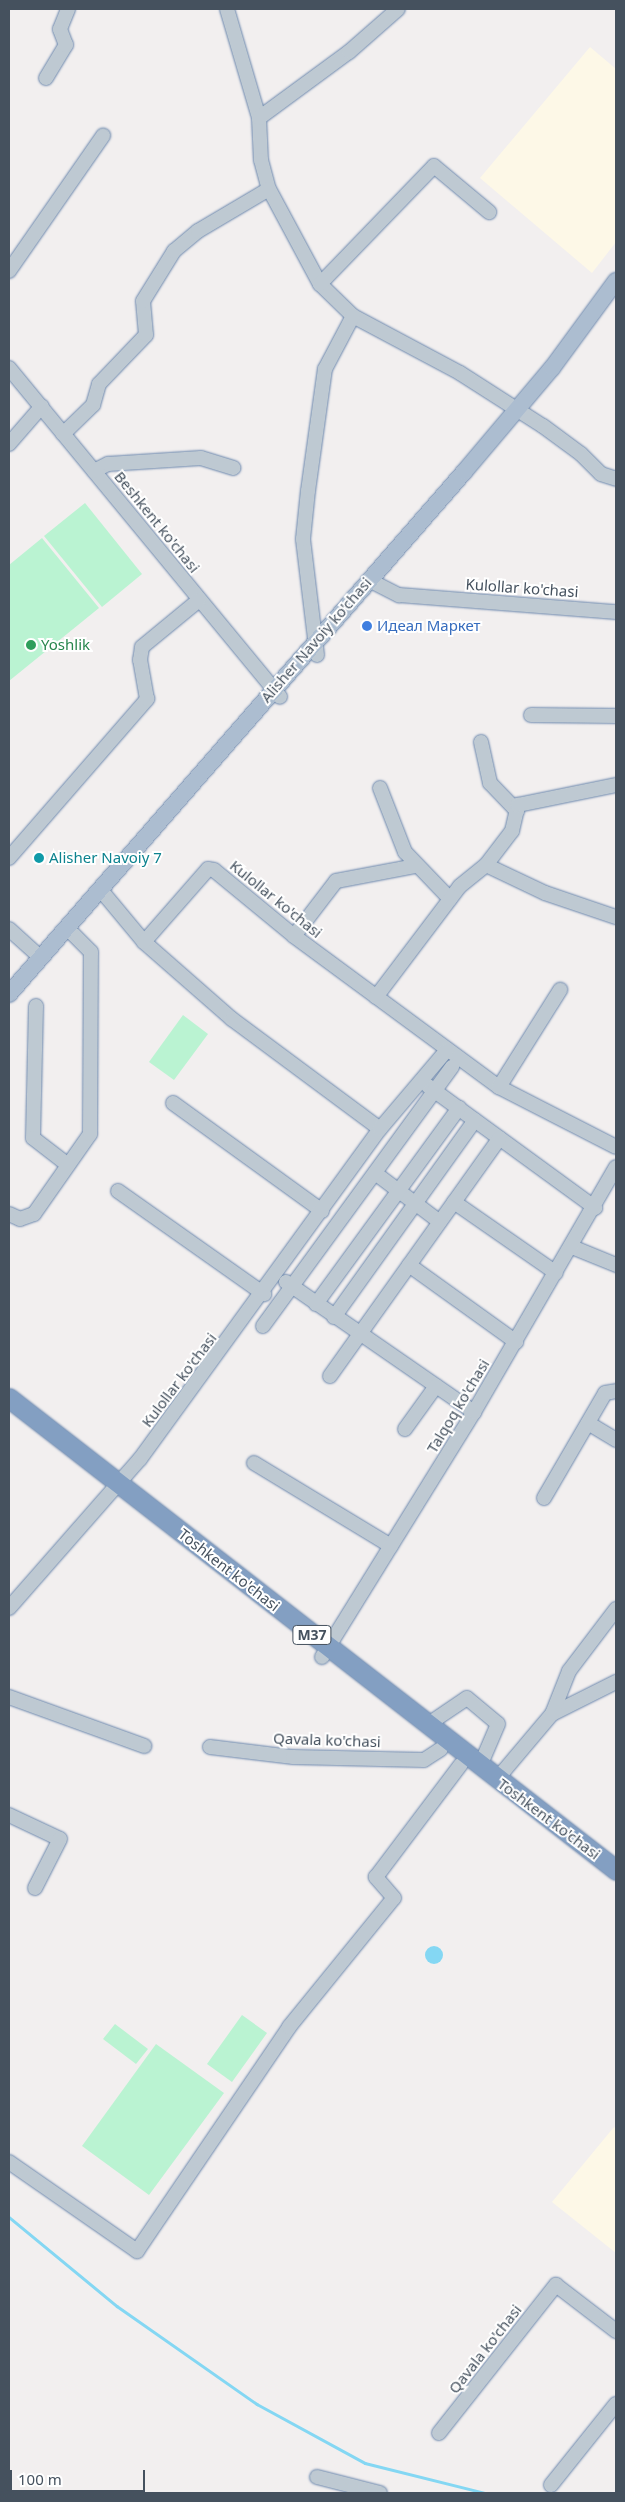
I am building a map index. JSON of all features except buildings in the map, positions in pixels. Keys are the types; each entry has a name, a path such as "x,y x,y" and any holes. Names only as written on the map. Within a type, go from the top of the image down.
{"highway":[{"name":"Toshkent ko'chasi","path":"9,1398 115,1488 325,1653 441,1749 616,1884"},
{"name":"Toshkent ko'chasi","path":"9,1412 115,1488"},
{"name":"Toshkent ko'chasi","path":"325,1653 427,1725 616,1870"}],"main road":[{"name":"Alisher Navoiy ko'chasi","path":"520,413 616,281"},
{"name":"Alisher Navoiy ko'chasi","path":"9,994 40,957 104,892 520,413 616,298"},
{"name":"Alisher Navoiy ko'chasi","path":"9,1008 73,934 104,892"}],"street":[{"path":"46,78 66,44 60,29 68,9"},
{"path":"227,9 259,118 261,160 269,189 320,284 353,316 460,374 581,454 601,474 616,479"},
{"path":"259,118 349,52 398,9"},
{"path":"9,271 103,136"},
{"path":"320,284 434,166 489,212"},
{"path":"63,434 93,405 99,384 146,334 144,301 174,251 198,231 269,189"},
{"path":"315,649 303,539 308,490 325,369 353,316"},
{"name":"Beshkent ko'chasi","path":"9,368 277,693"},
{"path":"9,444 42,406"},
{"path":"94,471 108,464 201,458 234,468"},
{"name":"Kulollar ko'chasi","path":"373,583 399,595 616,612"},
{"path":"9,858 147,699 140,660 142,646 199,600"},
{"path":"532,715 616,716"},
{"path":"480,742 490,783 517,811"},
{"path":"376,997 450,899 486,865 512,831 518,804 616,785"},
{"path":"380,788 415,866 450,899"},
{"path":"486,865 545,893 616,917"},
{"path":"294,936 336,881 415,866"},
{"name":"Kulollar ko'chasi","path":"144,942 208,869 294,936 499,1087 616,1147"},
{"path":"104,892 144,942 232,1019 380,1129"},
{"path":"9,929 40,957"},
{"path":"9,1214 20,1219 34,1214 90,1134 91,952 73,934"},
{"path":"499,1087 560,990"},
{"path":"36,1006 33,1138 68,1165"},
{"name":"Kulollar ko'chasi","path":"115,1488 278,1276 380,1129 447,1050"},
{"path":"263,1326 452,1066"},
{"path":"420,1080 595,1208"},
{"path":"173,1103 322,1211"},
{"path":"316,1304 459,1108"},
{"path":"334,1317 475,1120"},
{"path":"330,1376 358,1334 500,1138"},
{"name":"Talqoq ko'chasi","path":"325,1653 516,1342 595,1208 616,1167"},
{"path":"374,1173 440,1222"},
{"path":"118,1191 264,1294"},
{"path":"454,1202 556,1273"},
{"path":"572,1247 616,1265"},
{"path":"408,1265 516,1342"},
{"path":"278,1276 358,1334 474,1412"},
{"path":"405,1429 436,1386"},
{"path":"544,1498 605,1393 616,1391"},
{"path":"588,1423 616,1440"},
{"path":"254,1463 391,1546"},
{"path":"11,1601 115,1488"},
{"path":"497,1779 552,1714 570,1670 616,1609"},
{"path":"552,1714 616,1682"},
{"path":"9,1697 144,1746"},
{"path":"427,1725 467,1698 498,1724 480,1766"},
{"name":"Qavala ko'chasi","path":"210,1747 293,1757 424,1760 441,1749"},
{"path":"9,2162 138,2251 289,2027 394,1898 376,1877 461,1764"},
{"path":"9,1815 60,1839 35,1888"},
{"name":"Qavala ko'chasi","path":"439,2433 556,2285 616,2331"},
{"path":"551,2485 616,2404"},
{"path":"317,2477 380,2493"}],"shaded area":[{"path":"590,47 616,69 616,242 592,273 480,178"},
{"path":"614,2127 616,2129 616,2253 552,2202"}],"green space":[{"path":"85,503 142,574 102,607 44,536"},
{"name":"Yoshlik","path":"42,538 99,608 9,681 9,565"},
{"path":"183,1015 208,1034 174,1080 149,1062"},
{"path":"242,2015 267,2033 232,2082 207,2064"},
{"path":"115,2024 148,2049 136,2064 103,2039"},
{"path":"156,2044 224,2093 149,2195 82,2146"}],"water":[{"path":"430,1946 438,1946 443,1951 441,1962 430,1964 425,1959 425,1951"}],"waterway":[{"path":"9,2217 117,2306 257,2404 365,2463 485,2493"}],"place":[{"name":"Идеал Маркет","path":"367,626"},
{"name":"Yoshlik","path":"31,645"},
{"name":"Alisher Navoiy 7","path":"39,858"}]}
